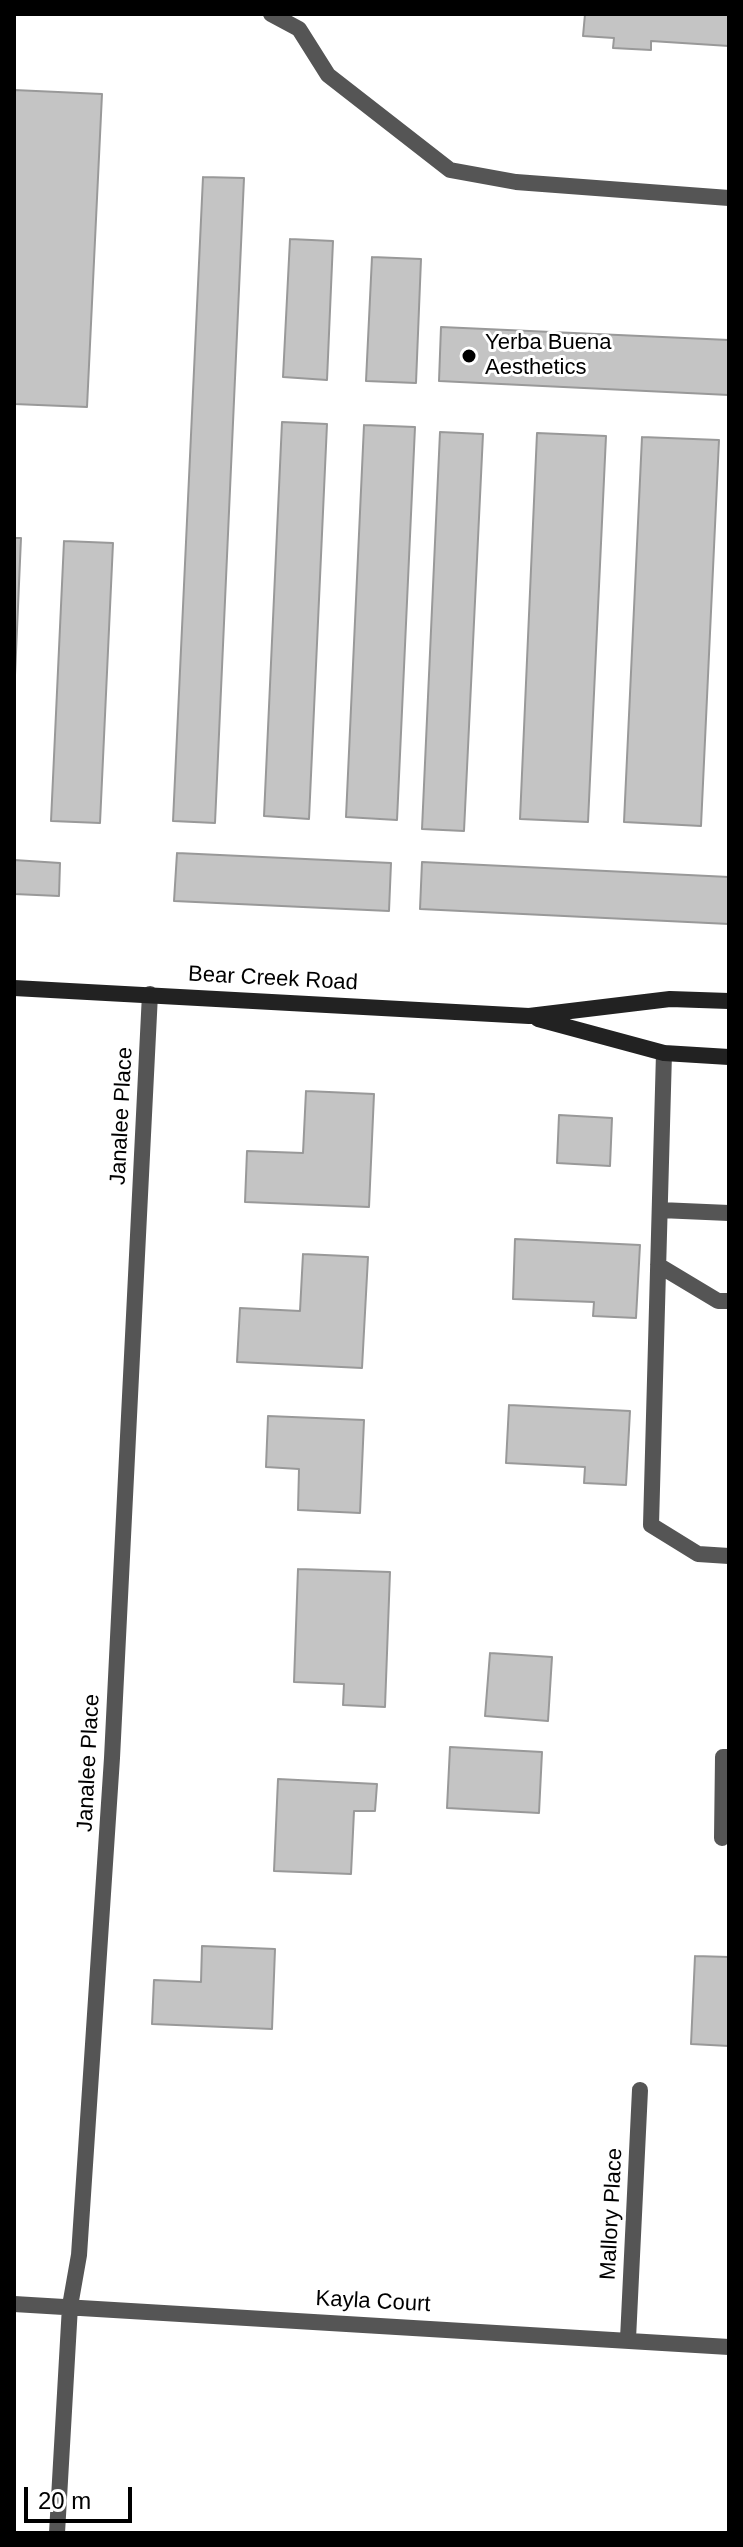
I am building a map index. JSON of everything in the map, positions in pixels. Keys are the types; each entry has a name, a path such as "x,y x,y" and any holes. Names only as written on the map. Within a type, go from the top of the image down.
{"street":[{"path":"271,14 299,29 328,75 450,170 516,182 729,198"},
{"name":"Bear Creek Road","path":"14,988 529,1016 670,999 729,1001"},
{"name":"Janalee Place","path":"57,2533 70,2306 79,2255 112,1758 150,994"},
{"name":"Bear Creek Road","path":"529,1016 664,1053 729,1057"},
{"path":"664,1053 651,1525 698,1554 729,1556"},
{"path":"660,1210 729,1213"},
{"path":"658,1265 718,1301 729,1301"},
{"path":"722,1838 723,1757 729,1757"},
{"name":"Mallory Place","path":"628,2339 640,2090"},
{"name":"Kayla Court","path":"14,2304 729,2347"}],"building":[{"path":"585,14 729,14 729,46 651,41 651,50 613,48 614,38 583,36"},
{"path":"14,90 102,94 87,407 14,404"},
{"path":"203,177 244,178 215,823 173,821"},
{"path":"290,239 333,241 327,380 283,377"},
{"path":"372,257 421,259 416,383 366,381"},
{"path":"441,327 729,340 729,395 439,381"},
{"path":"282,422 327,424 309,819 264,816"},
{"path":"364,425 415,427 397,820 346,817"},
{"path":"440,432 483,434 464,831 422,829"},
{"path":"537,433 606,436 588,822 520,819"},
{"path":"642,437 719,440 701,826 624,822"},
{"path":"14,538 21,538 14,698"},
{"path":"64,541 113,543 100,823 51,821"},
{"path":"177,853 391,863 389,911 174,901"},
{"path":"14,860 60,863 59,896 14,894"},
{"path":"422,862 729,877 729,924 420,909"},
{"path":"306,1091 374,1094 369,1207 245,1202 247,1151 303,1153"},
{"path":"559,1115 612,1118 610,1166 557,1163"},
{"path":"515,1239 640,1245 636,1318 593,1316 594,1302 513,1299"},
{"path":"303,1254 368,1257 362,1368 237,1362 240,1308 300,1311"},
{"path":"509,1405 630,1411 626,1485 584,1483 585,1467 506,1463"},
{"path":"268,1416 364,1420 360,1513 298,1510 299,1469 266,1467"},
{"path":"298,1569 390,1572 385,1707 343,1705 344,1684 294,1682"},
{"path":"490,1653 552,1657 548,1721 485,1716"},
{"path":"450,1747 542,1752 539,1813 447,1808"},
{"path":"278,1779 377,1784 375,1811 354,1811 351,1874 274,1871"},
{"path":"202,1946 275,1949 272,2029 152,2024 154,1980 201,1982"},
{"path":"695,1956 729,1957 729,2046 691,2044"}],"place":[{"name":"Yerba Buena Aesthetics","path":"469,356"}]}
